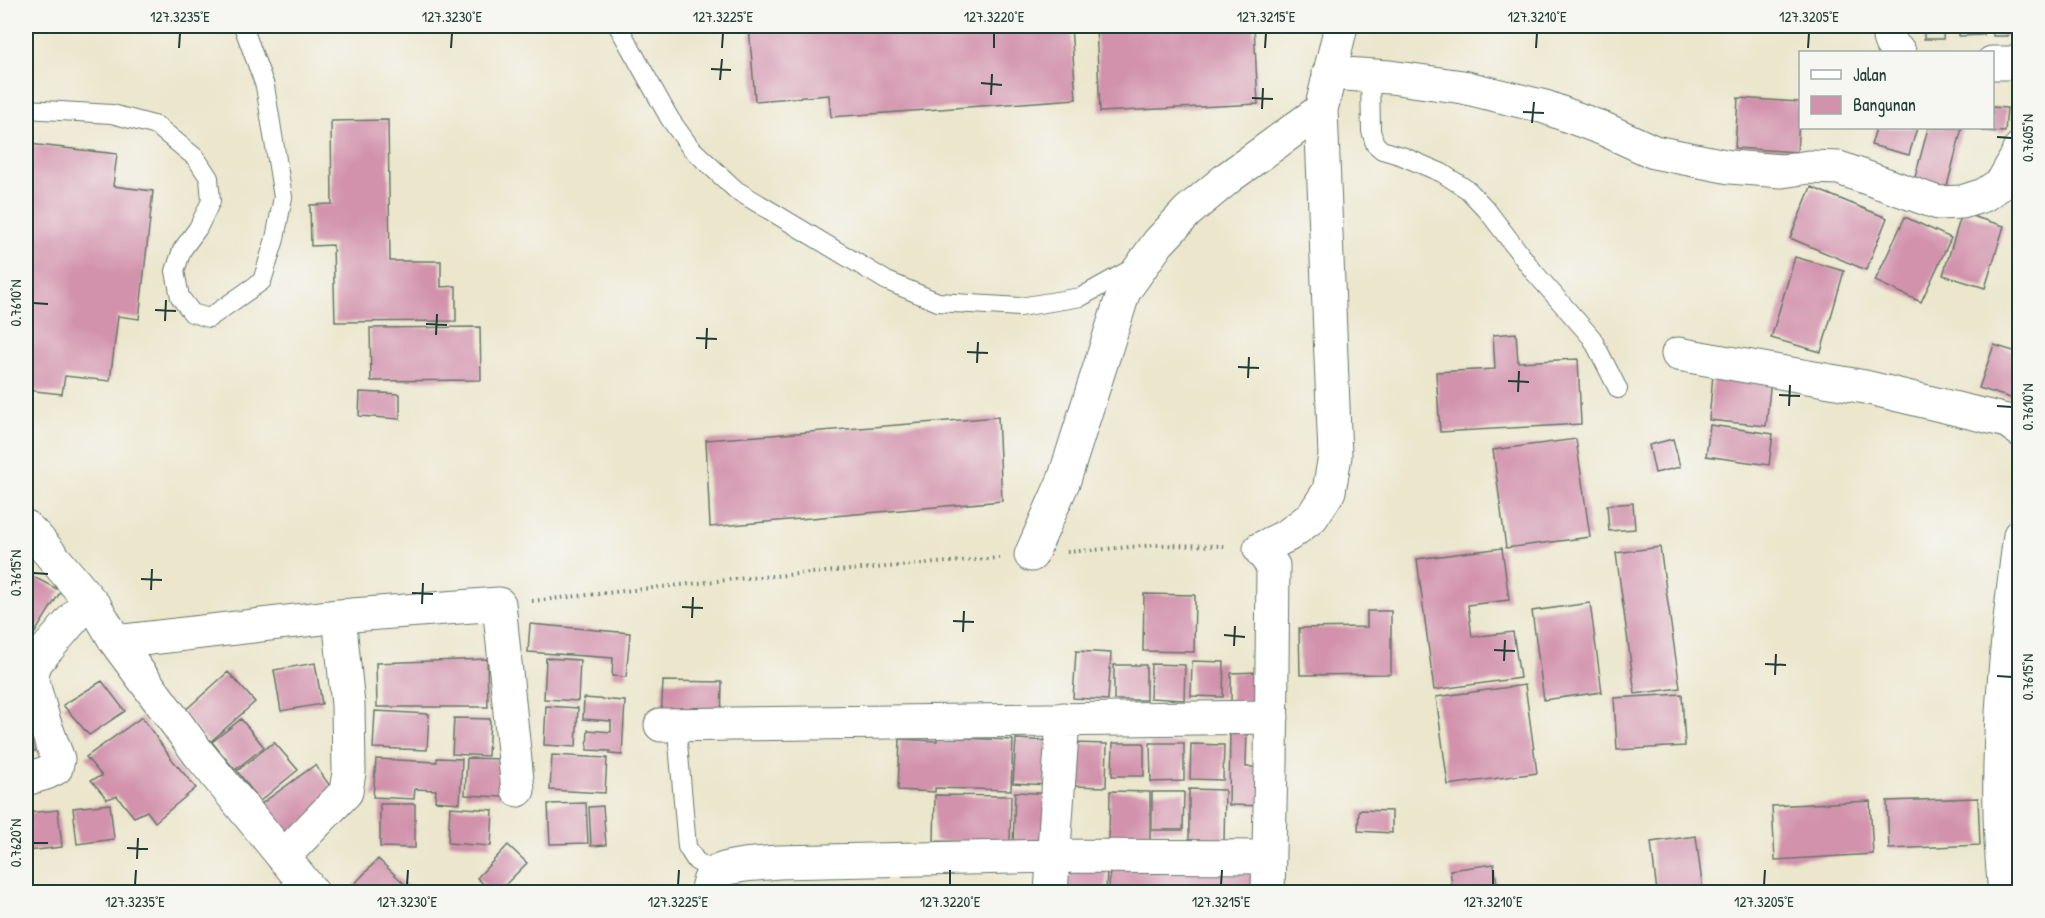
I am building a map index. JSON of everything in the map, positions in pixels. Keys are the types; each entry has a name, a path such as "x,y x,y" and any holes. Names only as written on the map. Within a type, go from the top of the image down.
{"street":[{"path":"1268,892 1273,566 1260,549 1288,535 1312,517 1329,490 1335,456 1321,110 1341,26"},
{"path":"1890,26 1888,31 1891,46 1898,51"},
{"path":"1994,63 2019,63"},
{"path":"1329,73 1463,87 1545,106 1654,152 1730,167 1782,171 1809,167 1839,168 1938,203 1962,202 1984,195 2002,183 2019,148"},
{"path":"1030,555 1064,480 1124,291 1158,243 1188,211 1229,177 1321,110"},
{"path":"1678,354 1865,387 2007,421 2019,430"},
{"path":"26,527 89,600 116,642 199,754 312,892"},
{"path":"2005,892 2000,843 2001,747 2007,634 2019,536"},
{"path":"26,779 56,768 58,759 44,722 31,676 36,662 39,639 89,600"},
{"path":"116,642 339,615 499,604 518,790"},
{"path":"284,857 346,792 349,772 348,705 339,615"},
{"path":"669,734 1063,719 1272,717"},
{"path":"1051,892 1063,719"},
{"path":"711,883 736,867 778,862 1054,856 1269,857"}],"lane":[{"path":"26,109 112,114 157,126 196,158 209,178 211,201 198,228 182,250 175,271 180,297 192,313 209,318 262,281 275,239 283,197 265,86 243,26"},
{"path":"618,26 670,119 690,147 736,190 887,281 938,302 1020,307 1081,297 1144,262"},
{"path":"1370,76 1371,131 1375,144 1382,150 1442,173 1468,190 1486,209 1534,272 1592,338 1618,389"},
{"path":"669,734 687,847 711,883"}],"path":[{"path":"499,604 736,579 1156,545 1260,549"}],"building":[{"path":"749,26 1071,26 1076,99 831,117 829,95 755,101"},
{"path":"1096,26 1254,26 1258,104 1100,112"},
{"path":"1924,26 1944,26 1943,39 1924,39"},
{"path":"1959,26 1983,26 1984,35 1959,36"},
{"path":"1993,26 2008,26 2008,36 1993,36"},
{"path":"1738,98 1799,102 1797,152 1735,148"},
{"path":"1994,107 2007,108 2005,132 1983,131 1983,129 1994,129"},
{"path":"388,120 390,261 441,261 441,287 456,286 456,321 335,322 333,245 311,246 310,205 332,204 331,121"},
{"path":"1876,129 1917,129 1909,155 1871,145"},
{"path":"1928,129 1962,129 1946,190 1914,181"},
{"path":"29,144 117,154 113,186 153,191 139,319 118,316 110,381 65,376 62,394 26,390 26,171"},
{"path":"1811,187 1887,218 1866,270 1790,238"},
{"path":"1962,213 2004,226 1985,288 1943,275"},
{"path":"1905,217 1951,238 1921,302 1875,281"},
{"path":"1795,257 1844,271 1821,352 1771,338"},
{"path":"480,327 481,380 371,381 370,328"},
{"path":"1516,333 1518,362 1578,359 1581,424 1440,432 1436,372 1495,369 1493,335"},
{"path":"1994,345 2020,353 2020,401 1979,388"},
{"path":"1713,374 1771,379 1766,426 1709,420"},
{"path":"360,392 400,394 400,419 359,416"},
{"path":"998,417 1002,501 710,527 706,440"},
{"path":"1710,425 1773,434 1769,465 1706,456"},
{"path":"1576,439 1590,537 1506,548 1493,450"},
{"path":"1673,439 1680,467 1655,473 1649,445"},
{"path":"1633,503 1635,529 1609,531 1607,505"},
{"path":"1660,547 1680,688 1635,694 1616,553"},
{"path":"1502,548 1509,600 1468,605 1472,637 1513,632 1520,678 1434,690 1417,559"},
{"path":"26,573 61,591 34,634 26,630"},
{"path":"1144,594 1195,595 1194,652 1143,651"},
{"path":"1590,603 1602,692 1544,700 1532,611"},
{"path":"1367,611 1391,611 1391,674 1300,675 1299,628 1367,627"},
{"path":"530,624 630,633 626,677 612,676 613,658 528,652"},
{"path":"1076,651 1111,653 1108,700 1073,698"},
{"path":"546,658 580,660 578,701 544,699"},
{"path":"487,659 488,707 377,707 376,663"},
{"path":"1192,661 1224,662 1223,697 1191,696"},
{"path":"315,663 322,704 281,711 274,670"},
{"path":"1151,664 1185,665 1184,700 1150,698"},
{"path":"1114,665 1146,665 1146,700 1114,700"},
{"path":"228,672 255,702 209,743 182,713"},
{"path":"1260,672 1261,701 1231,702 1231,673"},
{"path":"102,681 125,711 89,735 63,705"},
{"path":"663,681 722,682 721,721 661,720"},
{"path":"1525,685 1537,773 1448,785 1436,697"},
{"path":"1682,694 1685,746 1617,750 1614,698"},
{"path":"584,698 625,701 622,755 610,754 610,751 587,750 588,730 611,732 611,721 583,719"},
{"path":"26,699 42,749 26,753"},
{"path":"546,706 578,708 576,747 544,745"},
{"path":"375,711 429,714 427,750 373,748"},
{"path":"142,717 170,757 196,788 155,822 147,811 134,817 117,796 107,799 91,780 102,776 86,757"},
{"path":"454,718 490,719 488,756 452,754"},
{"path":"241,719 264,747 235,770 212,742"},
{"path":"1230,727 1247,727 1246,767 1267,767 1267,806 1229,805"},
{"path":"937,737 1013,740 1011,790 935,788 935,792 898,790 900,739 937,741"},
{"path":"1016,739 1051,741 1048,785 1013,783"},
{"path":"274,742 298,770 260,801 237,771"},
{"path":"1073,743 1107,744 1106,787 1073,786"},
{"path":"1113,743 1144,743 1144,776 1112,776"},
{"path":"1150,743 1184,743 1184,781 1151,782"},
{"path":"1191,744 1224,745 1223,780 1190,779"},
{"path":"552,755 607,758 605,793 550,790"},
{"path":"437,758 462,759 460,803 435,801 436,790 415,789 414,799 373,797 376,759 437,762"},
{"path":"467,758 504,759 502,797 465,795"},
{"path":"315,765 338,797 280,838 257,807"},
{"path":"1189,789 1225,790 1224,843 1189,842"},
{"path":"1110,791 1150,792 1150,842 1109,841"},
{"path":"1015,792 1053,794 1051,846 1013,845"},
{"path":"1152,792 1184,792 1183,830 1152,830"},
{"path":"935,795 1011,796 1010,843 934,841"},
{"path":"1978,798 1980,845 1889,849 1887,801"},
{"path":"1870,801 1873,854 1775,860 1772,806"},
{"path":"586,803 588,843 550,844 548,804"},
{"path":"110,804 114,839 77,844 73,808"},
{"path":"380,804 415,804 415,848 380,847"},
{"path":"603,806 606,845 591,846 589,807"},
{"path":"450,807 493,810 491,846 448,843"},
{"path":"58,810 62,847 28,851 26,813"},
{"path":"1359,810 1392,811 1392,833 1358,831"},
{"path":"1696,836 1703,892 1657,892 1651,842"},
{"path":"508,845 527,863 498,892 492,892 477,878"},
{"path":"378,859 407,886 414,892 347,892"},
{"path":"1110,864 1264,871 1263,892 1109,892"},
{"path":"1494,864 1498,892 1453,892 1450,870"},
{"path":"1066,868 1107,870 1106,892 1065,892"}]}
